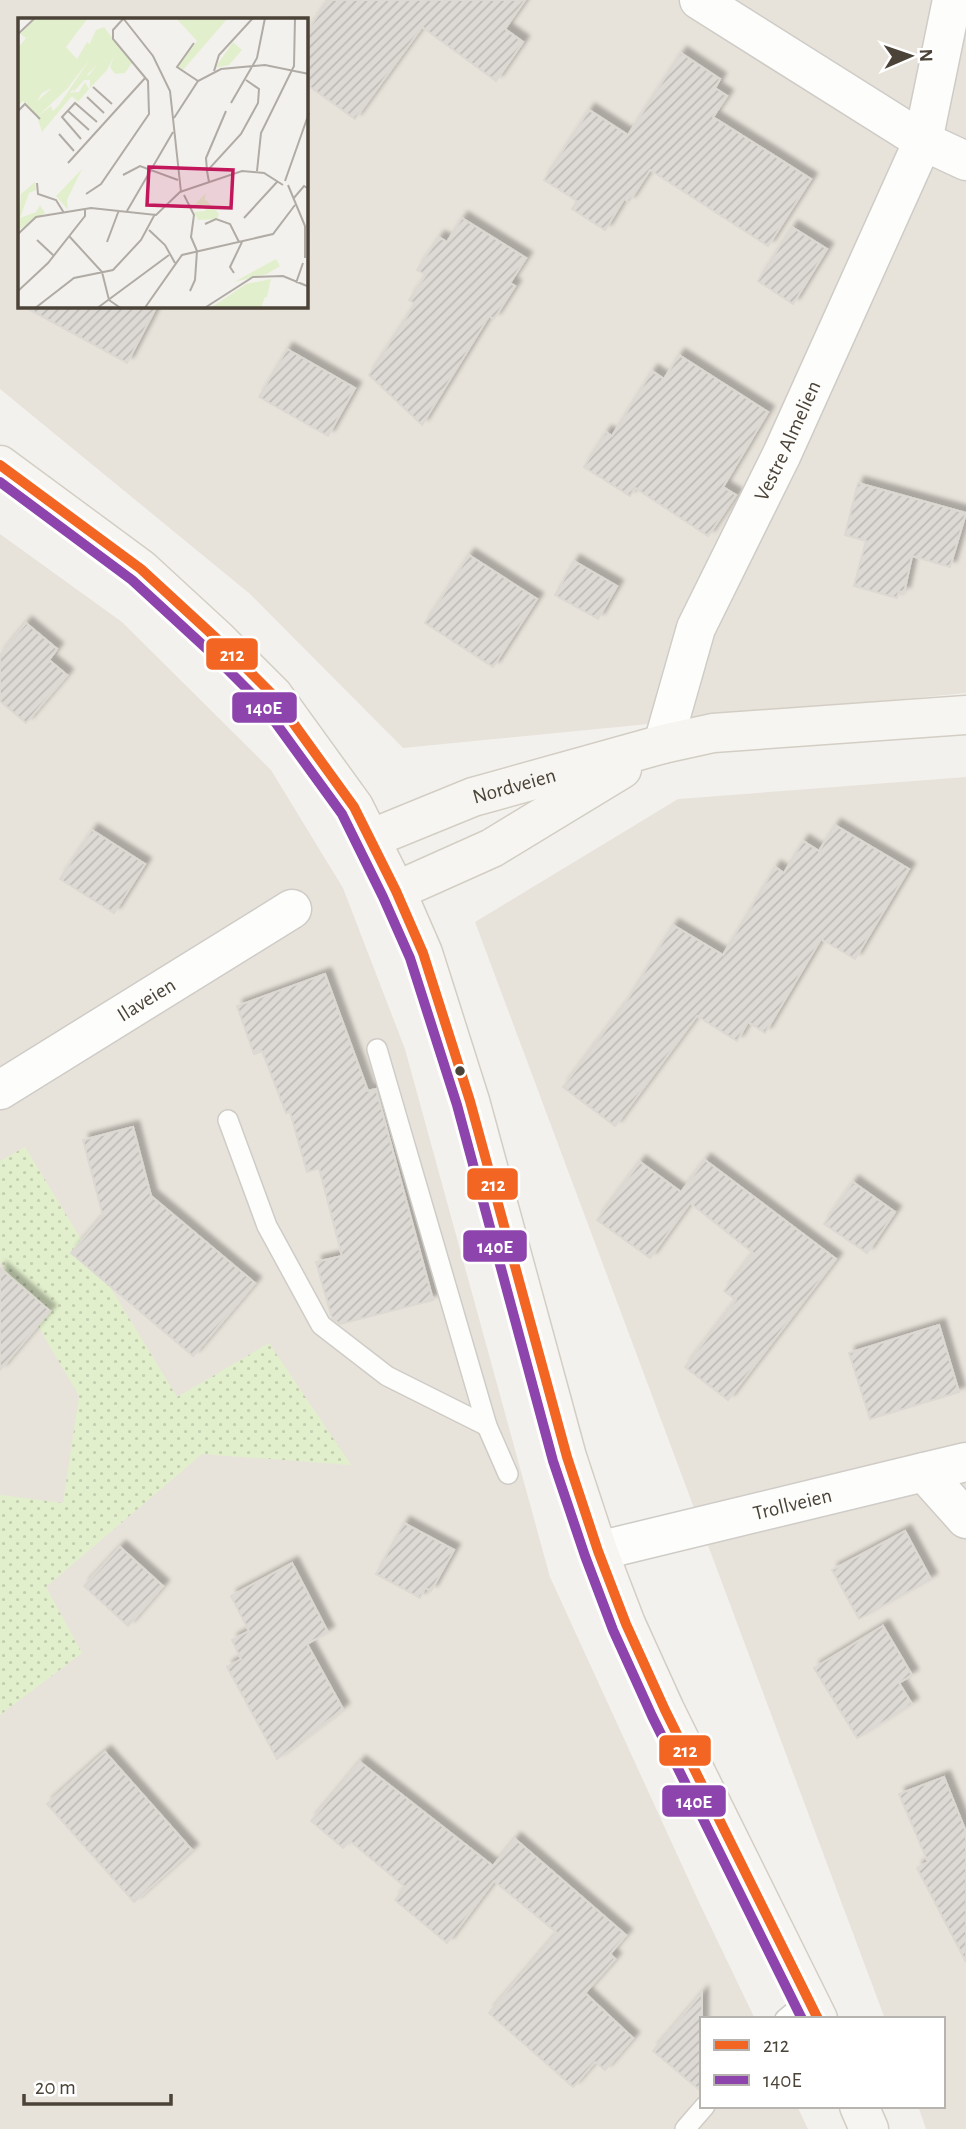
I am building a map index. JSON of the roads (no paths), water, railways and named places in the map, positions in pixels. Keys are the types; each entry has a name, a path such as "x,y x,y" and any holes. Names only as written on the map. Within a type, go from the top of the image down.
{"main road":[{"path":"0,465 141,569 236,658 273,695 354,807 423,953 470,1101 567,1457 598,1551 626,1624 804,2012"},
{"name":"Nordveien","path":"370,839 473,797 663,744 713,733 966,715"},
{"name":"Nordveien","path":"396,891 492,848 663,744"},
{"path":"860,2108 869,2129"}],"street":[{"path":"699,0 923,141 966,161"},
{"name":"Vestre Almelien","path":"663,744 696,628 782,454 923,141 955,39 952,0"},
{"name":"Ilaveien","path":"0,1090 292,909"},
{"name":"Trollveien","path":"598,1551 966,1462"},
{"path":"924,1472 966,1519"}],"lane":[{"path":"377,1049 487,1426 509,1474"},
{"path":"228,1120 267,1226 321,1325 387,1376 487,1426"},
{"path":"685,2129 703,2108"}]}
